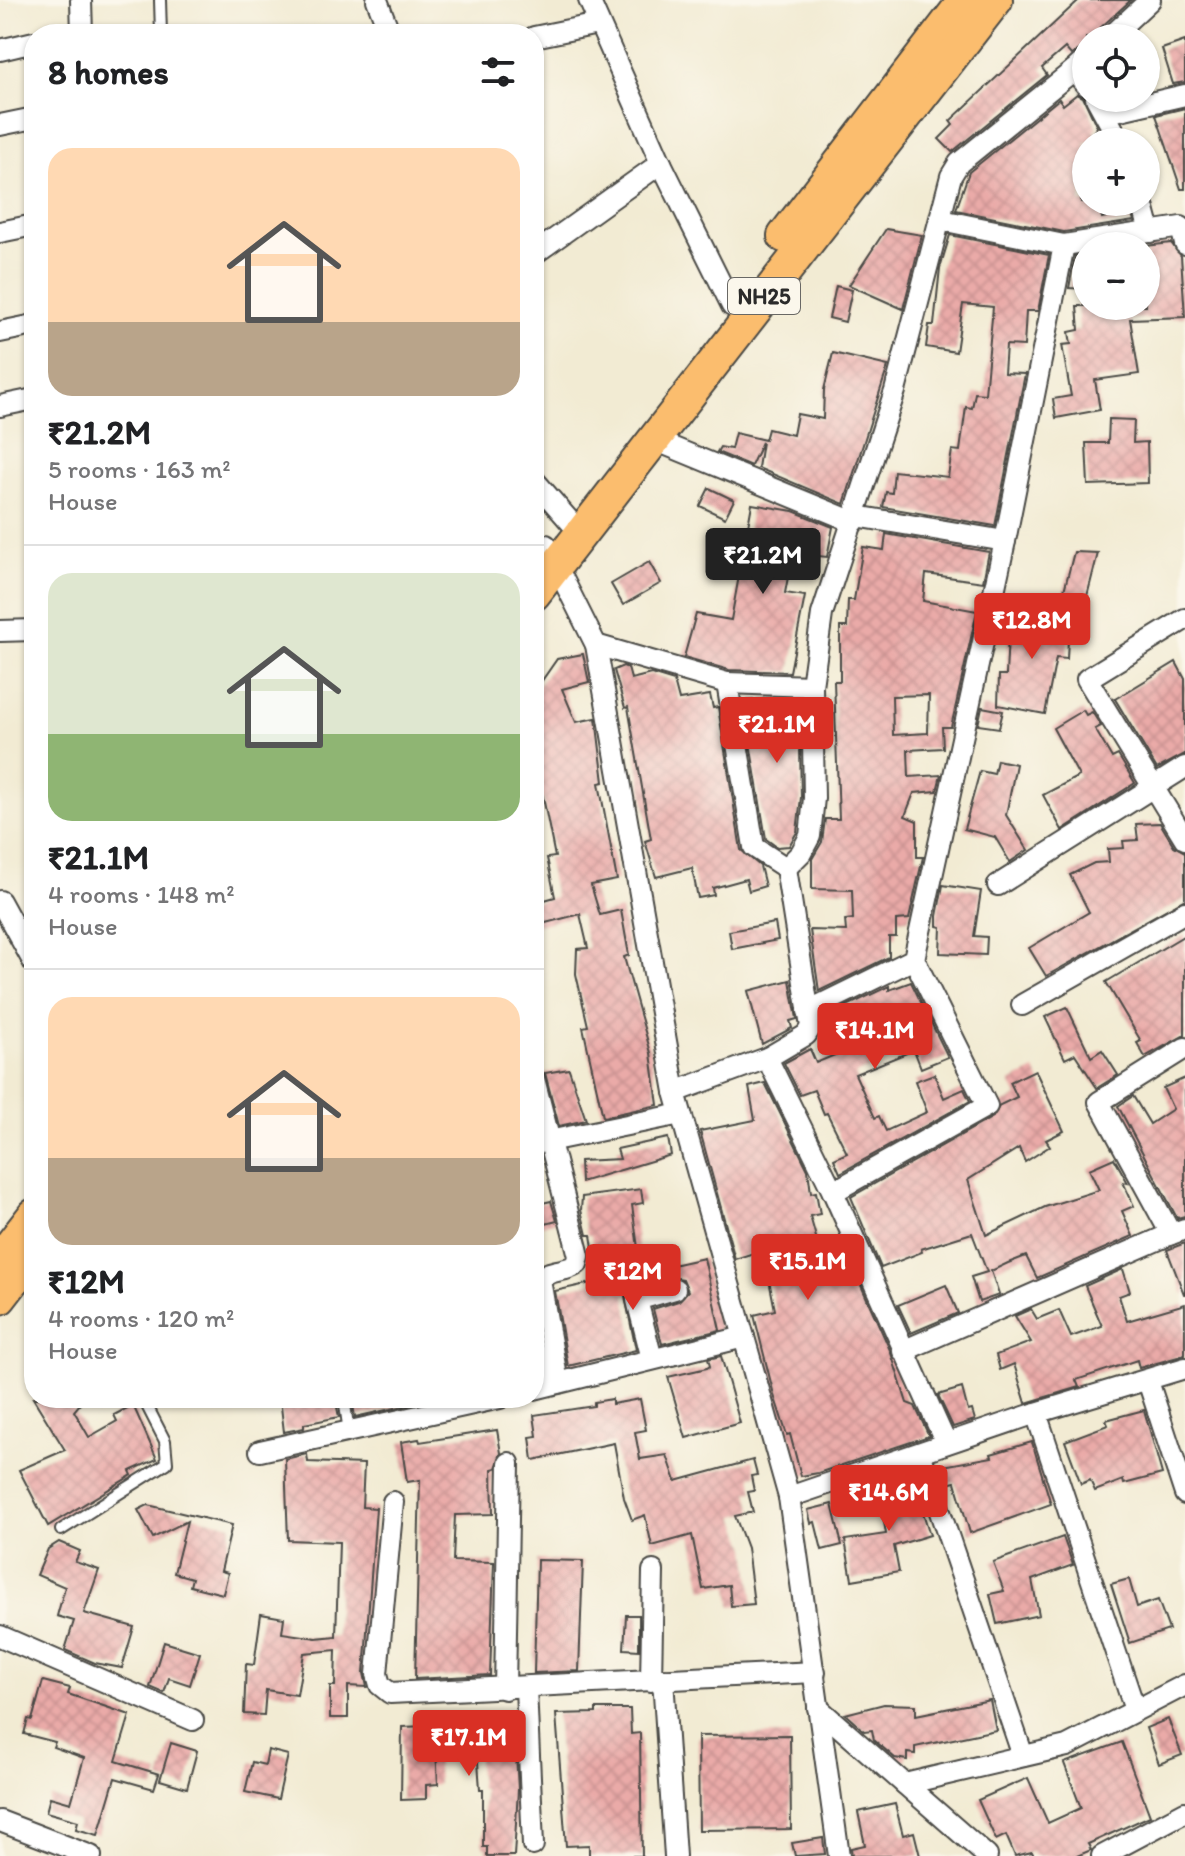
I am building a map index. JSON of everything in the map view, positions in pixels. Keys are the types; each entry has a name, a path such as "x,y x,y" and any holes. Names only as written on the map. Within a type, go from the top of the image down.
{"main road":[{"name":"NH25","path":"574,527 732,306 959,11 996,0"},
{"name":"NH25","path":"545,557 652,439 959,11"},
{"path":"0,1259 24,1228"},
{"path":"0,1298 24,1267"}],"street":[{"path":"80,24 81,0"},
{"path":"377,0 386,24"},
{"path":"589,0 661,163 732,306"},
{"path":"1124,24 1150,0"},
{"path":"544,35 598,24"},
{"path":"0,50 24,44"},
{"path":"786,868 801,853 810,836 814,798 812,686 822,614 895,391 951,176 959,163 1072,78"},
{"path":"1160,98 1185,95"},
{"path":"0,125 24,120"},
{"path":"544,247 661,163"},
{"path":"1146,216 1150,232"},
{"path":"941,220 1064,245 1072,244"},
{"path":"0,232 24,227"},
{"path":"1160,232 1184,232"},
{"path":"833,1192 987,1106 914,959 1005,541 1064,245"},
{"path":"0,332 24,327"},
{"path":"0,406 24,401"},
{"path":"652,439 855,519 1005,541"},
{"path":"544,492 574,527"},
{"path":"545,557 596,645 675,1092 789,1497 839,1856"},
{"path":"1185,619 1087,679 1185,839"},
{"path":"0,631 24,630"},
{"path":"596,645 727,683 812,686"},
{"path":"675,1092 767,1058 806,1035 811,1027 786,868 754,847 727,683"},
{"path":"998,885 1185,767"},
{"path":"1022,1005 1185,912"},
{"path":"3,915 24,948"},
{"path":"808,1011 914,959"},
{"path":"903,1351 1178,1232 1099,1102 1185,1048"},
{"path":"767,1058 833,1192 946,1443"},
{"path":"544,1142 681,1114"},
{"path":"544,1152 579,1256 577,1264 571,1269 544,1275"},
{"path":"652,1359 637,1300 675,1289"},
{"path":"544,1303 558,1383"},
{"path":"544,1386 744,1337"},
{"path":"789,1497 1036,1413 1185,1368"},
{"path":"1148,1381 1185,1494"},
{"path":"260,1451 446,1408"},
{"path":"1036,1413 1135,1710"},
{"path":"920,1453 1023,1756"},
{"path":"505,1689 509,1463"},
{"path":"393,1502 377,1674 380,1685 390,1693 815,1672"},
{"path":"653,1571 657,1680 675,1856"},
{"path":"0,1636 193,1720"},
{"path":"905,1784 1067,1746 1185,1685"},
{"path":"526,1688 533,1845"},
{"path":"818,1708 987,1856"},
{"path":"1102,1856 1185,1812"},
{"path":"0,1821 91,1856"}],"lane":[{"path":"160,0 161,24"},
{"path":"61,1530 167,1463 165,1441 148,1408"},
{"path":"345,1408 349,1432"}],"building":[{"path":"1079,0 1131,0 1104,24 1072,24 1072,54 1065,48 1042,68 1047,75 952,152 939,139 953,125 950,121"},
{"path":"1185,41 1185,82 1173,84 1162,49"},
{"path":"1072,98 1072,112 1090,112 1097,127 1072,128 1072,216 1132,216 1134,221 1064,232 956,210 969,172 1059,99 1063,105"},
{"path":"1185,108 1185,189 1181,189 1156,115"},
{"path":"886,229 922,235 903,309 849,285"},
{"path":"950,235 1049,255 1038,311 1026,311 1024,346 1006,345 1004,373 1025,374 995,526 883,507 886,492 892,493 894,471 948,477 952,450 960,451 966,407 972,408 975,393 985,394 993,307 963,304 956,352 926,347 929,325 934,325 940,268"},
{"path":"1171,243 1181,256 1185,317 1160,318 1160,244"},
{"path":"836,286 852,290 845,322 829,318"},
{"path":"1078,320 1130,320 1139,374 1095,380 1100,410 1056,418 1053,399 1071,396 1062,345 1071,344 1069,332 1079,330"},
{"path":"833,353 888,366 844,504 758,468 762,442 751,466 717,452 720,447 731,449 735,433 765,440 768,429 793,435 797,414 823,419 824,390"},
{"path":"1109,419 1134,420 1133,443 1147,442 1148,483 1088,485 1086,443 1108,443"},
{"path":"709,488 734,500 725,518 700,506"},
{"path":"752,504 793,511 833,527 827,557 819,556 817,565 791,561 785,593 805,596 790,672 729,670 684,657 696,614 731,620"},
{"path":"886,534 989,552 983,582 926,574 923,601 977,611 951,727 942,727 943,748 908,750 909,777 941,775 937,791 914,793 905,816 917,821 917,857 923,857 909,919 896,920 896,937 889,937 889,957 819,991 810,930 846,931 845,920 853,919 852,890 812,889 812,859 822,842 825,819 839,819 834,681 840,681 840,627 847,627 848,600 854,600 863,547 884,550","holes":["929,695 928,733 893,735 892,696"]},
{"path":"1074,552 1098,553 1083,612 1060,606"},
{"path":"649,562 661,583 623,605 611,584"},
{"path":"1009,615 1069,619 1067,659 1056,658 1045,714 998,705 999,675 1006,675"},
{"path":"583,654 589,682 562,689 576,722 596,718 604,782 599,783 617,880 591,885 600,915 621,910 629,955 624,957 651,1053 658,1105 603,1117 583,1027 588,1026 576,974 577,949 588,948 580,914 544,923 544,900 555,897 547,858 555,857 544,802 544,678 557,659"},
{"path":"1176,662 1185,679 1185,754 1157,769 1115,699"},
{"path":"623,666 628,668 631,679 651,674 674,681 679,700 710,695 713,708 718,707 741,850 760,866 765,886 749,891 746,879 713,888 714,895 698,898 692,868 656,877 645,841 651,839 628,707 625,708 614,670"},
{"path":"775,698 799,700 801,797 797,832 789,846 777,847 766,839 743,701"},
{"path":"982,707 1003,711 999,728 978,725"},
{"path":"1083,710 1086,715 1092,712 1101,726 1095,729 1112,758 1118,755 1135,783 1062,830 1043,795 1079,776 1053,728"},
{"path":"997,760 1016,764 1006,815 1028,850 1010,862 995,837 964,829 980,771 994,774"},
{"path":"1160,823 1174,846 1185,852 1185,899 1046,976 1029,948 1089,912 1070,875 1094,863 1109,862 1108,849 1124,848 1123,841 1138,840 1136,824"},
{"path":"943,885 981,891 974,936 987,937 986,955 940,953 941,927 937,926 937,916"},
{"path":"775,923 778,940 732,949 729,931"},
{"path":"1185,935 1185,1035 1145,1057 1137,1043 1141,1041 1106,982"},
{"path":"790,980 797,1019 790,1021 792,1028 762,1044 748,991"},
{"path":"911,982 948,1057 921,1068 914,1050 855,1074 875,1118 879,1116 886,1131 927,1112 915,1081 934,1074 944,1098 964,1089 970,1101 840,1173 834,1159 847,1153 827,1113 824,1114 814,1090 800,1095 784,1063 810,1049 816,1063 854,1047 837,1013 824,1017 889,986 889,990"},
{"path":"1067,1007 1091,1057 1102,1050 1118,1075 1097,1088 1075,1054 1065,1059 1045,1017"},
{"path":"569,1069 586,1120 559,1126 545,1073"},
{"path":"1035,1070 1064,1131 1046,1140 1050,1146 1025,1162 1019,1148 968,1180 986,1235 1045,1207 1099,1190 1089,1169 1114,1158 1128,1183 1123,1182 1134,1206 1122,1211 1133,1236 1037,1278 1026,1256 1008,1263 991,1271 999,1295 979,1302 971,1277 987,1272 972,1233 921,1249 922,1252 881,1268 851,1197 993,1117 1000,1105 1017,1097 1010,1082"},
{"path":"1185,1078 1185,1216 1177,1218 1118,1106 1133,1096 1150,1124 1173,1109 1163,1088"},
{"path":"765,1083 808,1170 811,1193 816,1192 820,1214 810,1216 819,1248 823,1247 828,1258 846,1252 890,1350 907,1403 915,1406 929,1436 801,1476 790,1434 787,1435 774,1395 754,1315 775,1310 763,1250 735,1259 700,1131 755,1120 749,1087"},
{"path":"668,1138 671,1155 581,1182 580,1161 620,1159 617,1149"},
{"path":"641,1189 643,1203 632,1205 638,1248 594,1254 591,1235 587,1235 581,1210 582,1197"},
{"path":"551,1201 557,1221 544,1224 544,1203"},
{"path":"1185,1243 1185,1294 1184,1294 1167,1250"},
{"path":"704,1258 720,1330 662,1344 653,1309 679,1301 688,1291 683,1279 671,1277 633,1288 625,1296 636,1350 568,1366 555,1291"},
{"path":"1123,1269 1130,1292 1119,1296 1127,1321 1185,1304 1185,1355 1139,1368 1137,1360 1076,1380 1079,1387 1026,1403 1014,1364 1000,1370 996,1355 1031,1342 1015,1316 1031,1309 1037,1319 1059,1310 1071,1337 1102,1326 1085,1286"},
{"path":"946,1285 958,1313 911,1333 898,1305"},
{"path":"721,1356 740,1423 686,1438 668,1377 707,1368 710,1366 708,1359"},
{"path":"962,1388 968,1411 972,1410 975,1420 953,1427 938,1395"},
{"path":"612,1399 612,1404 640,1399 646,1430 635,1432 640,1459 667,1455 676,1481 753,1460 757,1475 751,1476 754,1491 748,1492 753,1512 735,1516 747,1548 754,1604 731,1606 729,1585 703,1589 692,1535 652,1546 645,1515 632,1520 624,1498 614,1443 533,1460 530,1437 537,1436 534,1415 594,1406 594,1402"},
{"path":"39,1408 77,1408 74,1411 89,1437 117,1421 114,1415 134,1408 157,1459 130,1471 132,1475 48,1526 19,1470 65,1450"},
{"path":"281,1408 337,1408 339,1417 304,1424 304,1428 284,1432"},
{"path":"354,1408 395,1408 355,1417"},
{"path":"1144,1410 1162,1474 1124,1484 1123,1480 1095,1491 1090,1480 1081,1484 1065,1441 1108,1425 1106,1420"},
{"path":"497,1430 501,1453 496,1468 492,1469 493,1514 455,1515 453,1561 494,1562 490,1675 415,1679 420,1480 407,1482 401,1442"},
{"path":"1032,1442 1051,1504 970,1533 955,1482 947,1484 943,1466 992,1457 991,1454"},
{"path":"307,1454 308,1462 364,1464 362,1507 376,1508 364,1673 367,1687 348,1686 348,1718 330,1718 330,1686 335,1686 336,1650 304,1653 297,1695 266,1690 264,1715 244,1714 246,1664 254,1665 261,1614 284,1618 282,1633 316,1638 336,1636 339,1542 288,1540 285,1459"},
{"path":"910,1471 930,1535 894,1546 899,1572 852,1580 845,1540 886,1534 883,1516 892,1511 890,1488 896,1484 896,1474"},
{"path":"832,1504 842,1545 822,1550 815,1522 811,1523 808,1510"},
{"path":"148,1505 232,1525 221,1571 228,1573 223,1594 190,1586 192,1578 174,1573 187,1521 153,1538 138,1510"},
{"path":"1063,1537 1073,1565 1032,1580 1039,1615 997,1624 990,1594 1004,1591 993,1562"},
{"path":"59,1542 80,1551 75,1562 99,1570 84,1613 134,1627 122,1668 95,1663 65,1650 74,1621 57,1616 65,1587 37,1575 48,1549"},
{"path":"537,1560 583,1561 579,1671 534,1673"},
{"path":"1129,1579 1137,1607 1158,1600 1169,1630 1130,1643 1111,1584"},
{"path":"626,1615 639,1615 639,1650 624,1649"},
{"path":"164,1642 200,1653 190,1685 169,1678 164,1693 150,1687"},
{"path":"43,1681 70,1688 68,1694 130,1715 116,1761 159,1774 154,1789 115,1778 98,1835 76,1829 78,1821 46,1812 50,1797 71,1803 84,1758 53,1747 55,1742 24,1734 28,1719 32,1720"},
{"path":"990,1700 996,1730 915,1747 915,1754 907,1753 907,1760 895,1758 874,1740 872,1730 864,1731 845,1714 884,1704 916,1705 916,1715"},
{"path":"596,1709 630,1709 631,1734 640,1733 642,1856 589,1856 589,1845 566,1846 556,1714 596,1713"},
{"path":"1168,1719 1182,1755 1159,1764 1146,1728"},
{"path":"427,1726 428,1734 510,1731 512,1754 516,1754 518,1790 514,1856 487,1856 487,1847 483,1847 483,1789 480,1789 477,1748 436,1750 438,1784 426,1785 426,1799 401,1800 402,1727"},
{"path":"790,1735 791,1829 699,1830 698,1736"},
{"path":"1122,1742 1150,1816 1088,1844 1091,1850 1077,1856 1034,1856 1032,1852 1015,1856 1006,1835 996,1840 978,1800 1028,1778 1048,1823 1081,1808 1064,1763"},
{"path":"171,1743 197,1751 187,1788 160,1780"},
{"path":"268,1750 288,1755 278,1799 245,1792 252,1762 265,1765"},
{"path":"895,1804 903,1835 914,1832 920,1856 852,1856 851,1848 865,1845 858,1812"},
{"path":"823,1838 825,1854 795,1856 792,1843"}]}
